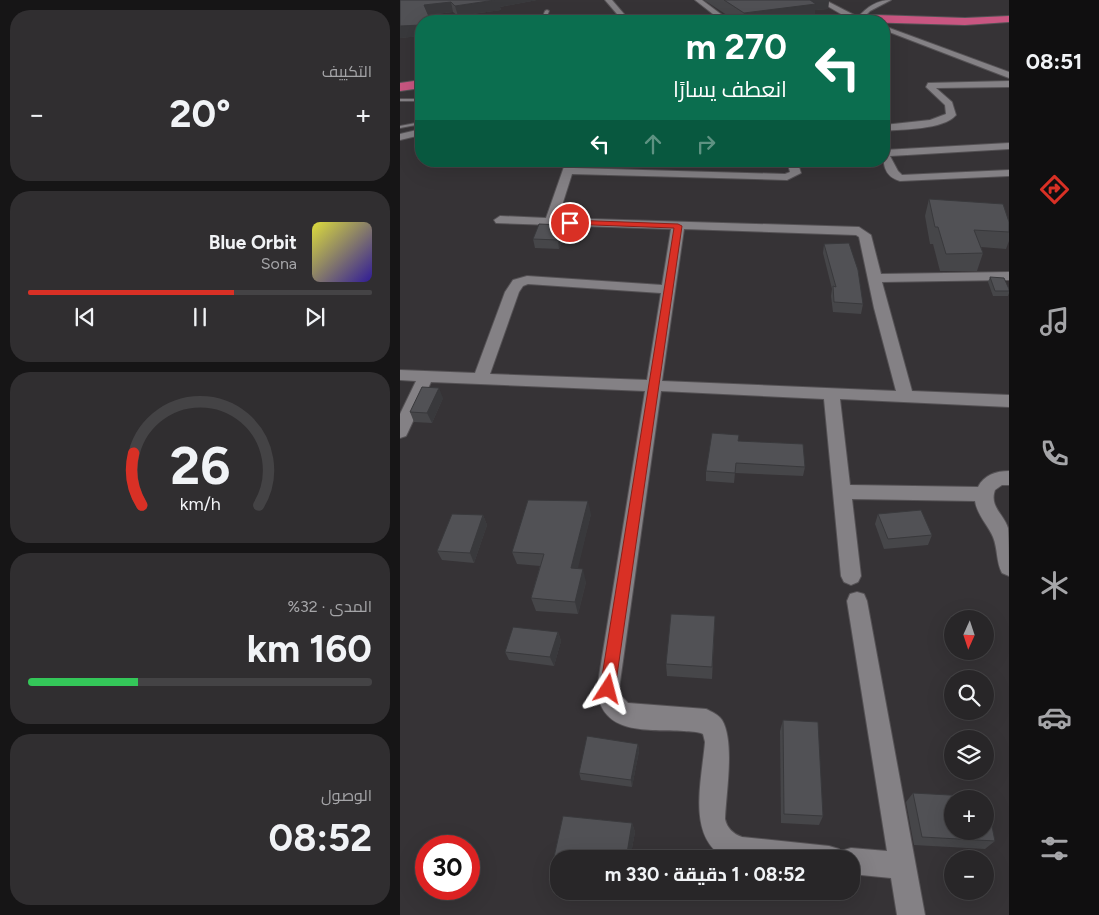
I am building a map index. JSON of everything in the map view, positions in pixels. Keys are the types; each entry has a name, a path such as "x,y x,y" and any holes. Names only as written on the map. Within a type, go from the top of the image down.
{"highway":[{"path":"890,19 1009,20"},
{"path":"890,22 1009,20"},
{"path":"400,82 415,80"},
{"path":"400,87 415,85"}],"street":[{"path":"608,0 622,15"},
{"path":"698,0 718,15"},
{"path":"820,0 850,15"},
{"path":"862,15 884,1"},
{"path":"890,30 1009,75"},
{"path":"890,36 900,34"},
{"path":"890,127 948,118 951,114 949,104 930,87 931,85 1009,84"},
{"path":"400,137 415,133"},
{"path":"890,153 1009,146"},
{"path":"551,222 570,167"},
{"path":"584,167 686,174 787,177 796,173 794,167"},
{"path":"685,167 686,174"},
{"path":"890,167 893,174 900,178 1009,173"},
{"path":"500,220 859,232 866,235 881,308 905,396"},
{"path":"678,226 608,689 609,700 615,709 625,715 706,721 712,726 716,733 717,742 712,819 715,831 721,841 731,848 742,850"},
{"path":"876,278 1009,276"},
{"path":"481,378 512,292 518,283 528,280 669,289"},
{"path":"400,375 1009,401"},
{"path":"400,432 426,376"},
{"path":"831,393 851,576"},
{"path":"1009,478 992,481 984,494 985,508 1004,540 1009,567"},
{"path":"842,492 984,494"},
{"path":"857,601 911,915"},
{"path":"860,862 902,866"}],"lane":[{"path":"400,100 415,100"},
{"path":"400,128 415,124"}],"building":[{"path":"400,0 495,0 455,6 451,2 424,5 428,15 415,15 415,25 400,26"},
{"path":"724,0 810,0 816,4 744,13"},
{"path":"929,199 1003,204 1009,222 1009,232 974,230 983,253 946,254 938,227 935,227"},
{"path":"539,224 564,225 558,240 533,239"},
{"path":"849,243 858,270 863,304 834,302 833,286 836,287 824,244"},
{"path":"990,277 1004,278 1009,291 995,291"},
{"path":"422,387 439,388 427,413 410,412"},
{"path":"712,433 739,435 738,441 803,444 805,467 736,463 735,473 706,471"},
{"path":"528,500 588,501 571,568 583,569 575,602 531,598 544,554 512,552"},
{"path":"921,510 932,535 888,539 878,514"},
{"path":"452,514 483,515 470,553 437,551"},
{"path":"671,614 715,616 712,667 666,664"},
{"path":"513,627 558,632 550,657 505,652"},
{"path":"783,720 818,722 823,816 784,814"},
{"path":"587,736 638,744 631,780 579,773"},
{"path":"913,793 944,795 944,838 922,837"},
{"path":"563,816 632,823 628,850 556,850"}],"route":[{"path":"570,223 678,226 608,689"}]}
